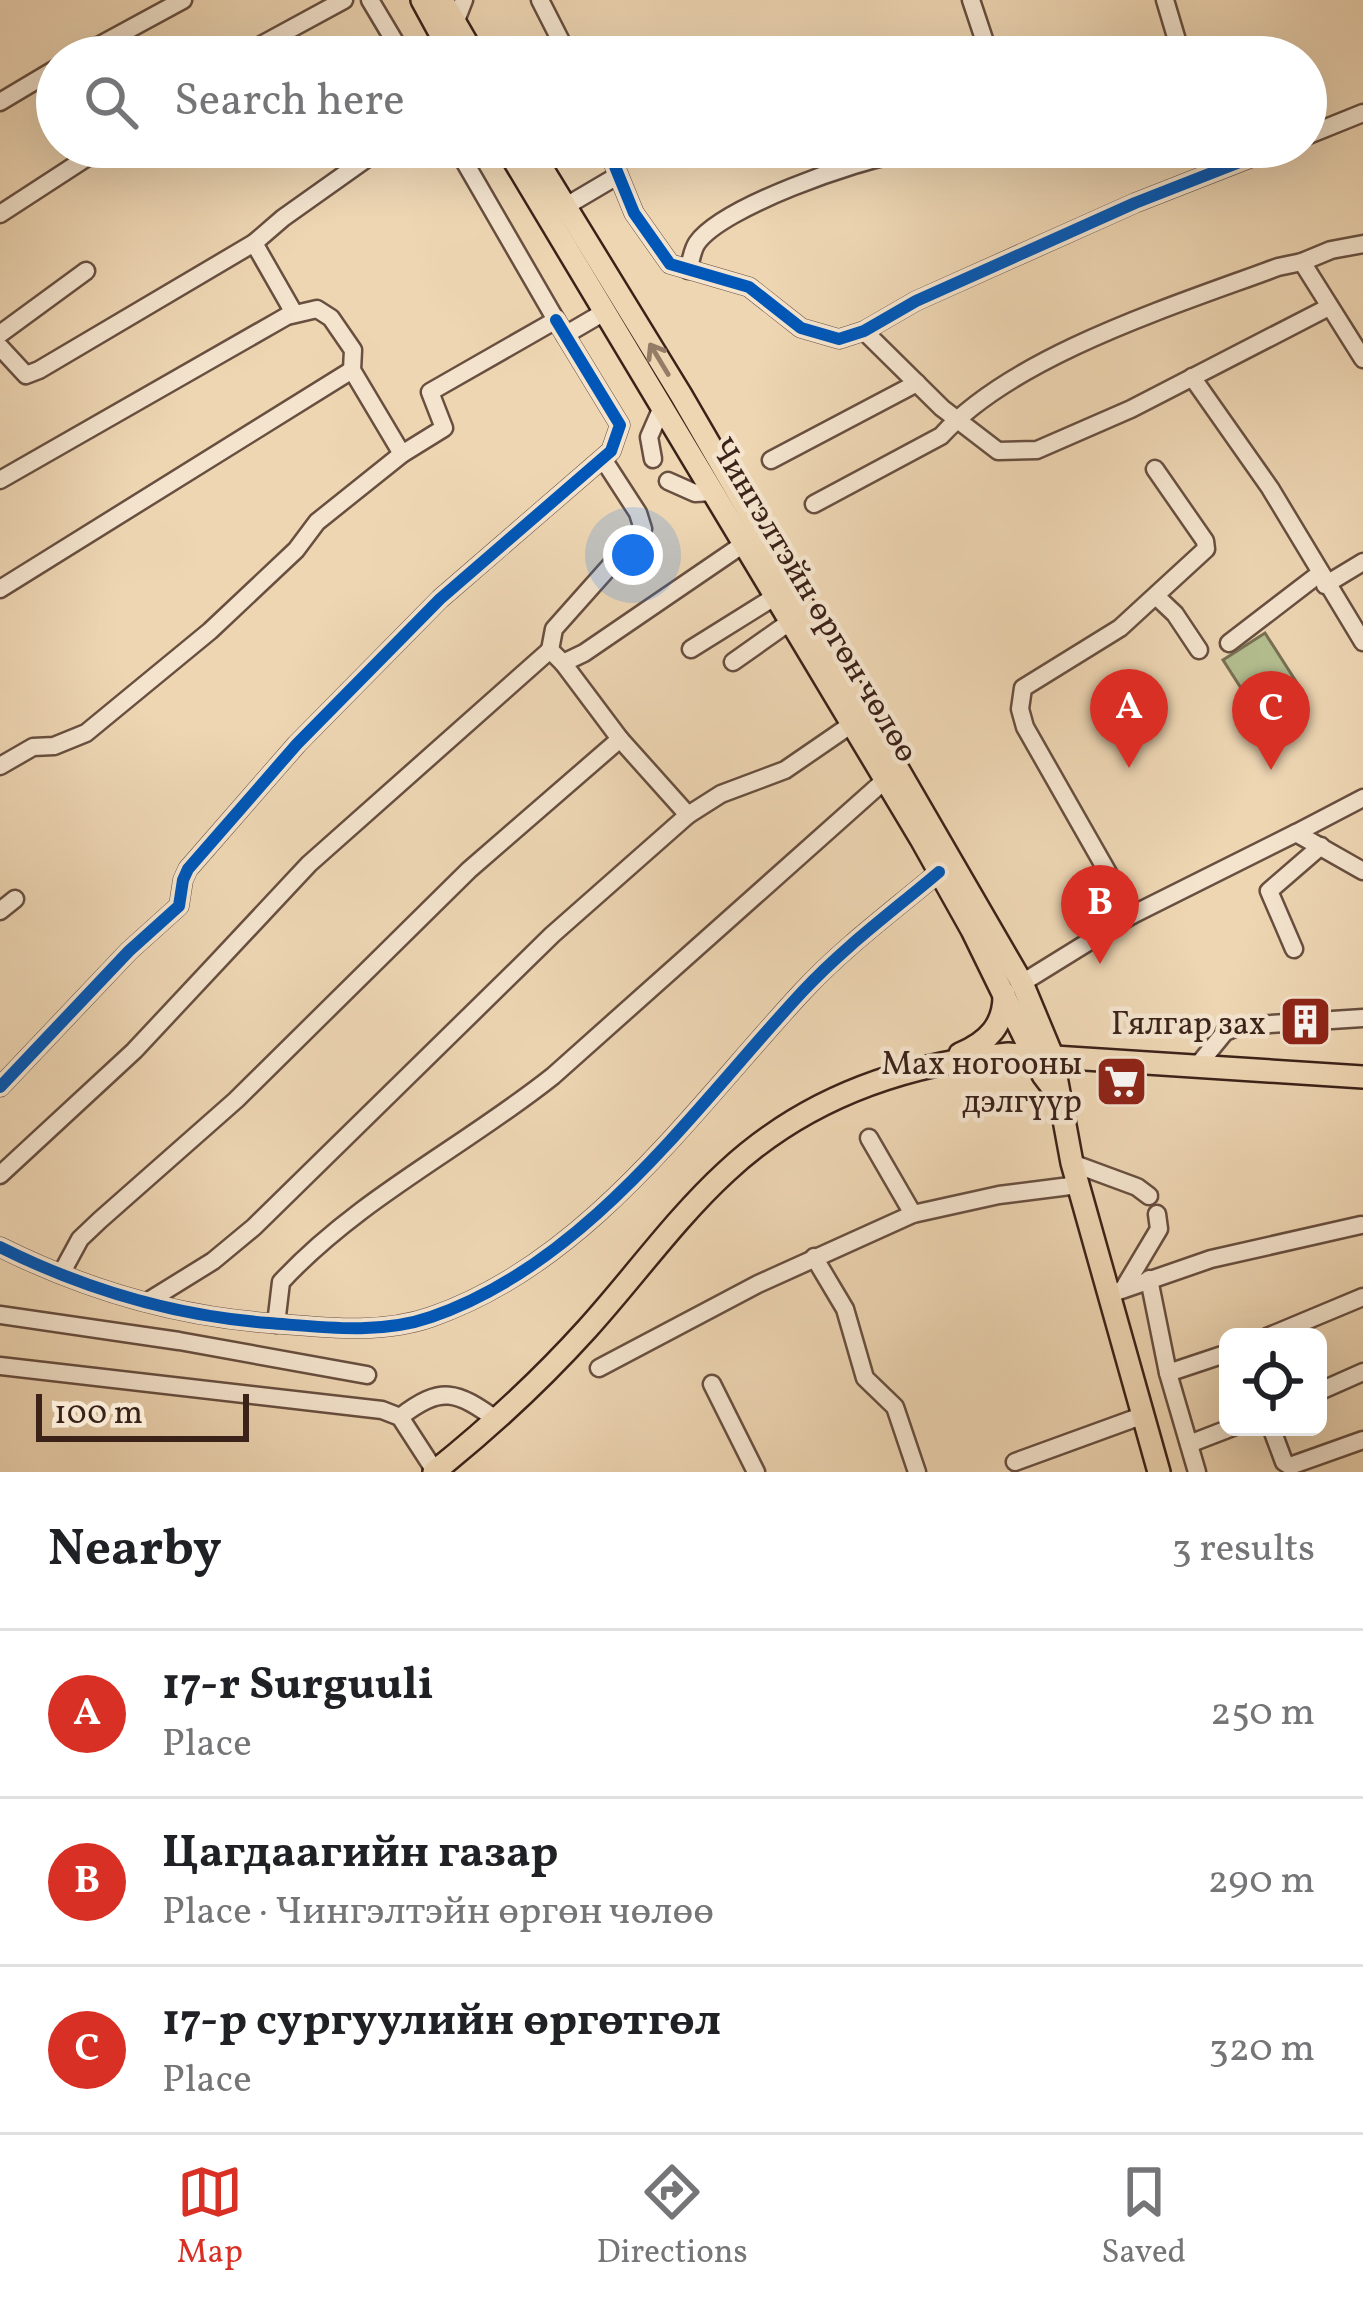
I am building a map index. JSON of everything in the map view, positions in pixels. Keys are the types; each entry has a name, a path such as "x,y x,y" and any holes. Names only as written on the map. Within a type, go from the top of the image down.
{"main road":[{"path":"422,0 438,36"},
{"path":"442,0 463,36"},
{"name":"Чингэлтэйн өргөн чөлөө","path":"523,168 681,395 1013,987 1057,1093 1075,1174 1118,1290 1159,1472"},
{"name":"Чингэлтэйн өргөн чөлөө","path":"539,168 606,311 939,872 1013,987"},
{"path":"937,1065 988,1039 1013,987"},
{"path":"434,1472 497,1420 591,1325 700,1198 760,1143 801,1116 861,1087 937,1065 1008,1054 1363,1077"}],"street":[{"path":"116,36 183,0"},
{"path":"278,36 344,0"},
{"path":"370,0 391,36"},
{"path":"455,23 464,0"},
{"path":"541,0 558,36"},
{"path":"971,0 982,36"},
{"path":"1165,0 1176,36"},
{"path":"0,103 36,81"},
{"path":"1327,128 1363,113"},
{"path":"0,214 71,168"},
{"path":"0,347 19,372 26,375 39,370 254,243 353,168"},
{"path":"0,1087 129,951 179,906 188,868 297,744 440,598 603,459 619,437 620,425 468,168"},
{"path":"614,168 634,213 670,264 749,287 801,328 839,339 1039,245 1227,168"},
{"path":"688,270 696,244 718,223 789,188 845,168"},
{"path":"557,211 617,176"},
{"path":"254,243 294,313"},
{"path":"814,505 940,436 1009,380 1132,322 1331,250 1363,244"},
{"path":"1301,262 1363,359"},
{"path":"0,334 86,271"},
{"path":"864,331 956,419 998,451 1037,450 1131,409 1329,307"},
{"path":"0,480 294,313 324,310 353,350 352,370 402,454"},
{"path":"0,766 33,747 53,746 86,733 210,631 296,550 317,522 402,454 444,428 430,392 561,327 606,311"},
{"path":"0,589 352,370"},
{"path":"1192,377 1270,488 1363,642"},
{"path":"771,460 917,383"},
{"path":"653,459 650,437 663,405"},
{"path":"603,459 638,513 643,530 554,629 557,656 620,739 688,815"},
{"path":"1132,915 1024,727 1020,710 1023,688 1120,628 1206,550 1205,541 1155,469"},
{"path":"668,482 694,493 715,492"},
{"path":"0,1174 134,1051 309,864 557,656 597,645 745,543"},
{"path":"1229,643 1322,579 1363,562"},
{"path":"691,649 776,596"},
{"path":"1156,597 1175,614 1199,650"},
{"path":"733,662 791,621"},
{"path":"150,1300 214,1261 254,1227 552,935 688,815 721,794 785,770 852,724"},
{"path":"62,1274 80,1239 236,1100 469,870 620,739"},
{"path":"276,1324 281,1282 352,1216 553,1076 885,780"},
{"path":"1013,987 1132,915 1363,798"},
{"path":"1296,833 1363,871"},
{"path":"1294,949 1269,891 1321,846"},
{"path":"0,1247 62,1274 203,1318 347,1329 433,1317 536,1262 631,1184 806,987 939,872"},
{"path":"1198,1064 1225,1032 1240,1026 1363,1018"},
{"path":"869,1138 914,1214"},
{"path":"599,1368 814,1257 914,1214 1075,1174 1138,1187 1149,1196"},
{"path":"1118,1290 1160,1229 1157,1214"},
{"path":"1118,1290 1210,1259 1361,1225"},
{"path":"814,1257 850,1323 865,1378 895,1407 917,1472"},
{"path":"1149,1279 1168,1373 1196,1472"},
{"path":"1289,1328 1363,1297"},
{"path":"0,1315 367,1375"},
{"path":"1168,1373 1219,1357"},
{"path":"0,1366 382,1410 400,1417 434,1472"},
{"path":"1327,1388 1363,1372"},
{"path":"712,1384 756,1472"},
{"path":"400,1417 424,1399 445,1394 466,1398 497,1420"},
{"path":"1016,1462 1144,1415"},
{"path":"1189,1444 1219,1432"},
{"path":"1274,1436 1290,1466 1363,1440"}],"green space":[{"path":"1265,633 1306,697 1264,724 1223,660"}],"cycle path":[{"path":"616,168 634,213 670,264 749,287 801,328 839,339 1135,203 1224,168"},
{"path":"0,1087 129,951 179,906 188,869 297,744 440,599 611,451 620,425 556,320"},
{"path":"0,1247 98,1288 200,1314 351,1328 392,1326 431,1317 488,1292 540,1260 589,1221 679,1131 819,975 939,872"}],"place":[{"name":"17-r Surguuli","path":"1129,768"},
{"name":"17-р сургуулийн өргөтгөл","path":"1271,770"},
{"name":"Цагдаагийн газар","path":"1100,964"},
{"name":"Гялгар зах","path":"1305,1022"},
{"name":"Мах ногооны дэлгүүр","path":"1121,1081"}]}
